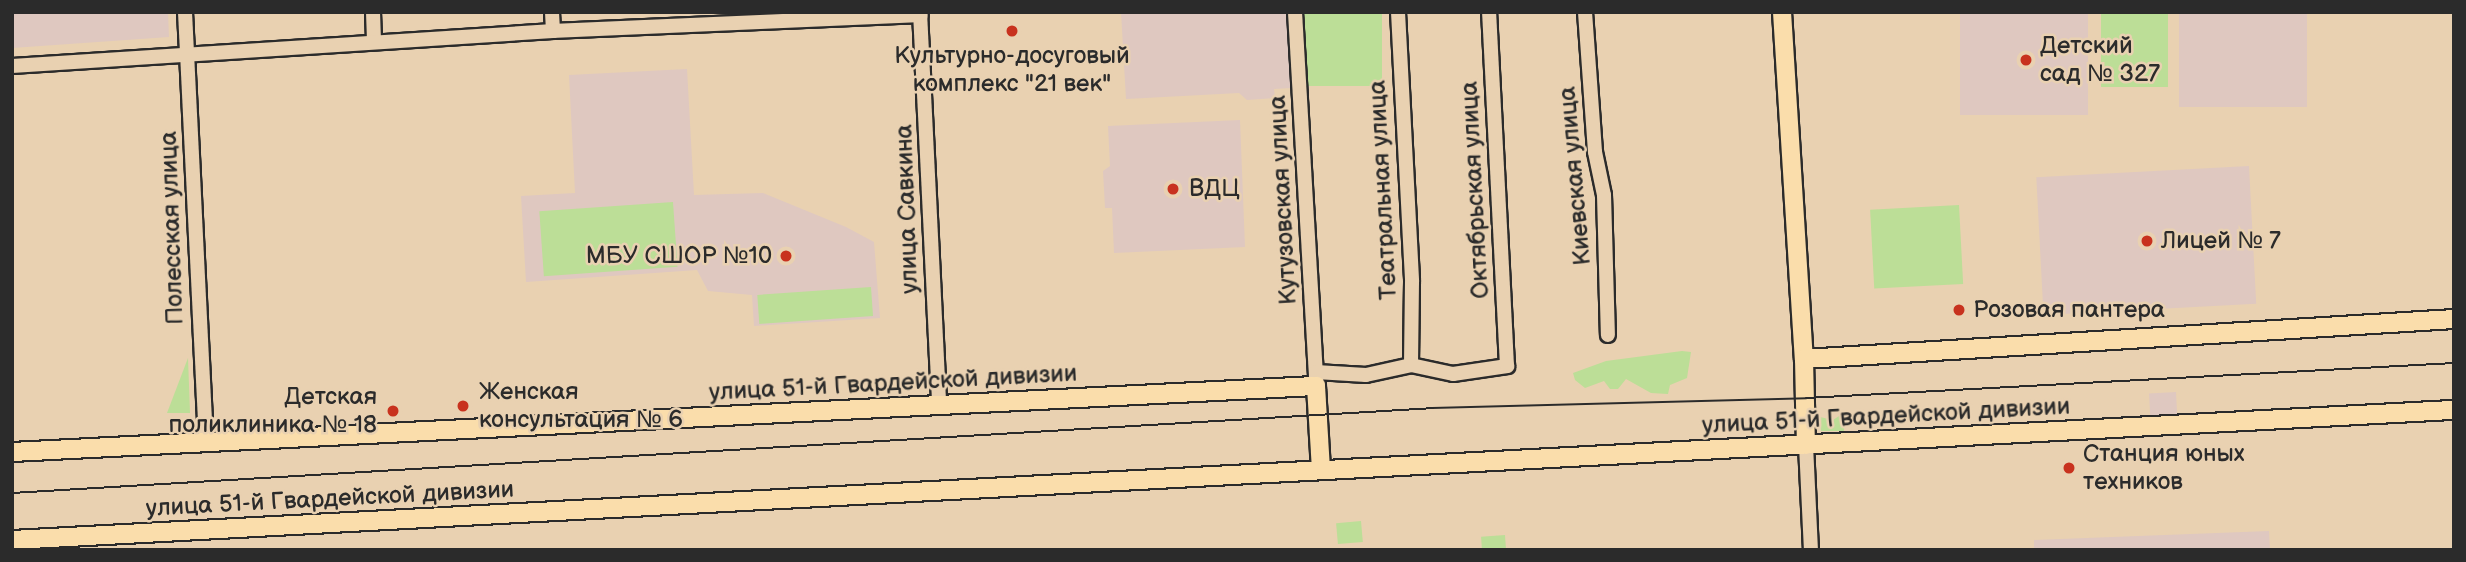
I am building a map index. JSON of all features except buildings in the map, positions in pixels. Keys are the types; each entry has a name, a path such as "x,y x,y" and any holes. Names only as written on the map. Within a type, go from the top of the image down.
{"main road":[{"path":"1782,12 1804,359 1806,444"},
{"path":"1804,359 2454,320"},
{"name":"улица 51-й Гвардейской дивизии","path":"12,452 939,405 1316,379"},
{"path":"1316,379 1321,469"},
{"name":"улица 51-й Гвардейской дивизии","path":"12,540 2454,410"}],"street":[{"name":"Полесская улица","path":"185,12 206,442"},
{"path":"373,12 374,42"},
{"path":"552,12 553,31"},
{"name":"Кутузовская улица","path":"1295,12 1316,379"},
{"name":"Театральная улица","path":"1398,12 1412,282 1411,365"},
{"name":"Октябрьская улица","path":"1411,365 1453,374 1507,366 1489,12"},
{"name":"Киевская улица","path":"1586,12 1595,152 1604,195 1608,335"},
{"path":"12,66 553,31 920,13"},
{"name":"улица Савкина","path":"920,13 939,405"},
{"path":"1316,379 1366,375 1411,365"},
{"path":"1806,444 1811,550"}],"shaded area":[{"path":"12,12 168,12 169,37 12,48"},
{"path":"1121,12 1287,12 1291,88 1274,89 1275,98 1247,100 1239,93 1126,99"},
{"name":"Детский сад № 327","path":"1960,12 2088,12 2088,115 1960,115"},
{"path":"2179,12 2307,12 2307,107 2179,107"},
{"path":"687,69 694,195 763,193 846,227 874,242 880,318 754,326 752,295 708,291 697,270 526,282 521,196 575,193 569,75"},
{"name":"ВДЦ","path":"1240,120 1245,247 1114,253 1112,208 1105,208 1103,171 1110,166 1108,126"},
{"name":"Лицей № 7","path":"2249,166 2256,304 2044,315 2036,177"},
{"path":"2176,392 2177,414 2150,415 2149,393"},
{"path":"2269,531 2270,550 2034,550 2034,540"}],"green space":[{"path":"1303,12 1382,12 1382,86 1303,86"},
{"path":"2101,12 2168,12 2168,87 2101,87"},
{"path":"673,202 678,267 544,276 539,211"},
{"path":"1959,205 1963,284 1874,289 1870,210"},
{"path":"871,287 873,316 759,324 757,295"},
{"path":"1691,352 1687,378 1670,385 1668,394 1651,393 1626,379 1618,389 1610,389 1604,381 1585,388 1575,380 1573,373 1606,361"},
{"path":"188,358 190,413 167,413"},
{"path":"1845,412 1844,431 1821,431 1820,417 1833,420"},
{"path":"1361,521 1363,542 1338,544 1336,523"},
{"path":"1505,535 1506,550 1482,550 1481,537"}],"tram line":[{"path":"12,493 1433,408 1806,398 2454,363"}],"place":[{"name":"Культурно-досуговый комплекс \"21 век\"","path":"1012,31"},
{"name":"Детский сад № 327","path":"2026,60"},
{"name":"ВДЦ","path":"1173,189"},
{"name":"Лицей № 7","path":"2147,241"},
{"name":"МБУ СШОР №10","path":"786,256"},
{"name":"Розовая пантера","path":"1959,310"},
{"name":"Женская консультация № 6","path":"463,406"},
{"name":"Детская поликлиника № 18","path":"393,411"},
{"name":"Станция юных техников","path":"2069,468"}]}
